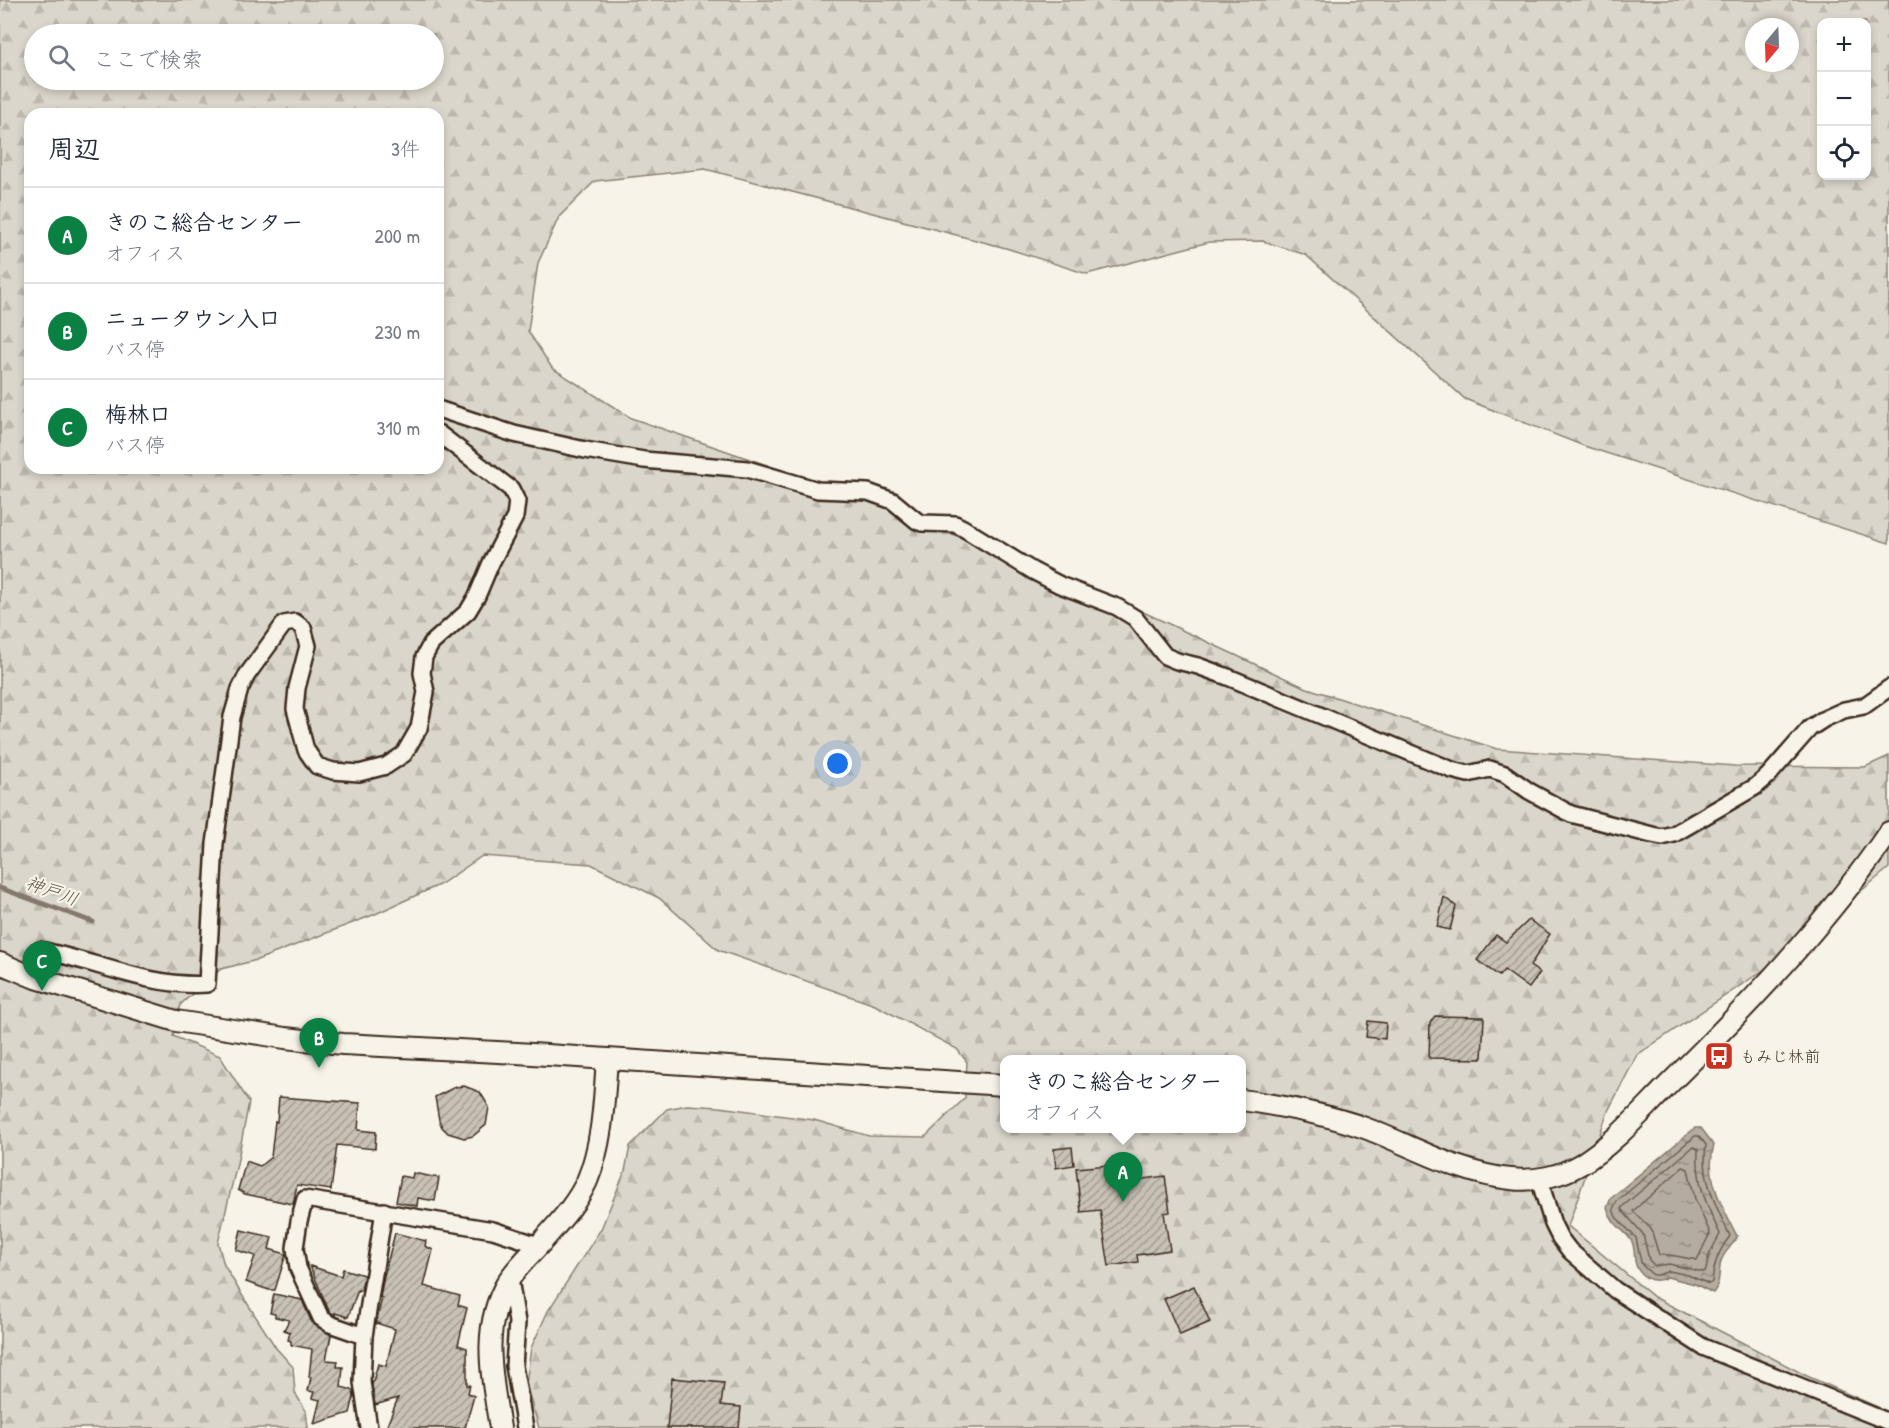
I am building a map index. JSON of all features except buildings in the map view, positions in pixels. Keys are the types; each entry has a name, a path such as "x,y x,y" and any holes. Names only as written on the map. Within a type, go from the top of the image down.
{"street":[{"path":"444,411 514,434 585,450 644,460 747,469 818,490 868,492 886,497 917,521 955,524 1060,585 1117,607 1135,618 1165,656 1237,680 1452,771 1468,774 1490,769 1505,774 1528,791 1570,814 1662,837 1674,834 1755,787 1768,776 1810,728 1844,710 1864,706 1889,688"},
{"path":"33,977 40,950 162,983 188,986 207,984 215,844 232,717 240,688 247,675 284,624 295,622 303,628 308,646 297,688 295,709 306,750 317,766 333,771 359,773 386,766 404,754 419,728 426,692 422,673 424,657 431,644 468,611 477,596 514,517 517,501 511,489 444,438"},
{"path":"1246,1101 1284,1107 1365,1128 1431,1156 1491,1176 1512,1180 1539,1179 1563,1172 1581,1164 1616,1136 1778,972 1847,888 1889,832"},
{"path":"0,963 33,977 176,1021 285,1038 342,1044 1000,1085"},
{"path":"500,1428 489,1362 492,1322 499,1300 510,1279 574,1204 587,1181 594,1161 603,1110 607,1059"},
{"path":"1539,1179 1553,1224 1560,1238 1570,1251 1615,1290 1703,1347 1889,1422"},
{"path":"364,1336 330,1324 321,1317 316,1309 296,1259 299,1221 305,1199 493,1230 538,1245"},
{"path":"369,1428 362,1382 364,1336 384,1211"},
{"path":"510,1279 517,1322 514,1366 525,1428"}],"green space":[{"path":"0,0 1889,0 1889,543 1584,446 1465,399 1306,255 1263,241 1209,242 1087,274 1006,248 705,169 595,181 559,217 538,263 528,331 552,368 631,418 871,501 1139,610 1304,687 1497,749 1735,766 1865,767 1889,756 1889,868 1774,963 1637,1055 1608,1111 1568,1226 1654,1297 1807,1376 1889,1412 1889,1428 539,1428 526,1384 531,1348 548,1311 601,1229 625,1171 630,1146 667,1109 687,1105 719,1107 814,1120 869,1136 925,1137 965,1098 967,1062 957,1049 875,1005 718,950 659,898 591,864 482,856 441,884 373,915 257,960 221,969 181,1004 173,1036 220,1056 249,1102 218,1243 224,1265 242,1295 276,1348 293,1367 295,1393 306,1411 308,1428 0,1428"}],"water":[{"path":"1695,1128 1701,1128 1714,1145 1711,1169 1713,1180 1737,1236 1721,1261 1718,1282 1713,1293 1695,1284 1667,1277 1652,1280 1643,1275 1635,1261 1632,1242 1612,1220 1607,1208 1611,1198"}],"waterway":[{"name":"神戸川","path":"0,888 93,922"}],"place":[{"name":"梅林口","path":"42,991"},
{"name":"もみじ林前","path":"1719,1056"},
{"name":"ニュータウン入口","path":"319,1068"},
{"name":"きのこ総合センター","path":"1123,1202"}]}
